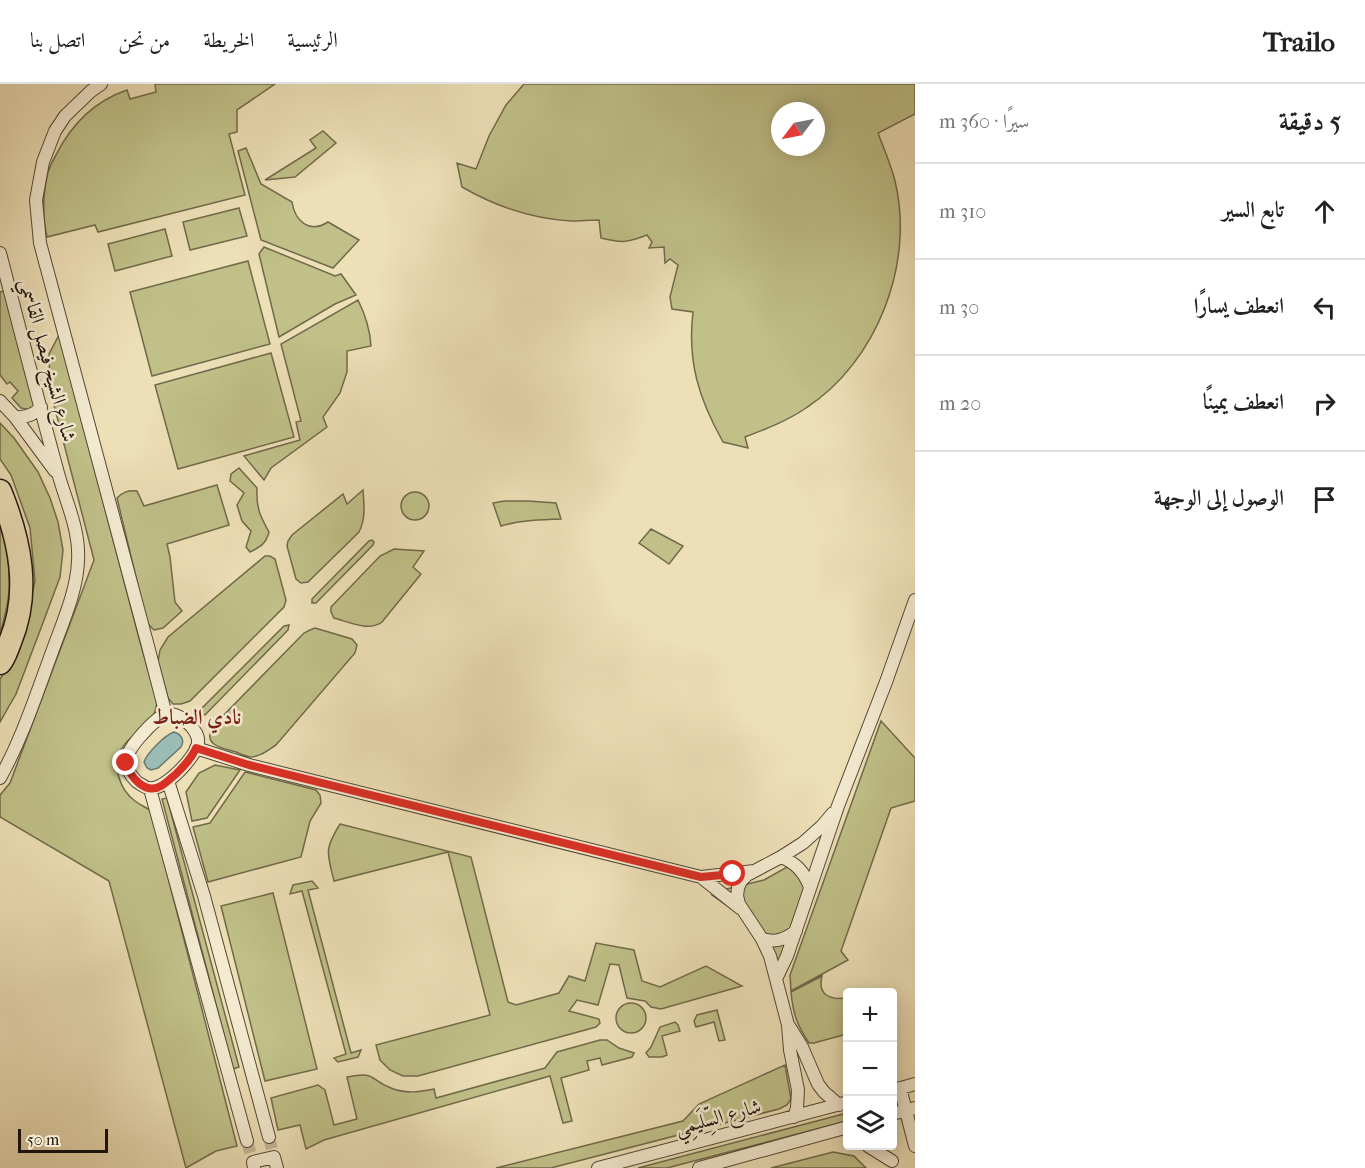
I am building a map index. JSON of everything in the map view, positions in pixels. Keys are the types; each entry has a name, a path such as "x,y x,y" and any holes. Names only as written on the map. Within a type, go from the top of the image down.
{"highway":[{"path":"0,491 18,543 22,576 21,604 16,629 0,663"}],"street":[{"path":"101,84 65,116 43,162 36,200 40,243 166,715"},
{"name":"شارع الشيخ فيصل القاسمي","path":"0,253 78,542 77,575 63,623 20,739 0,778"},
{"name":"شارع الشيخ فيصل القاسمي","path":"0,401 15,417 59,476"},
{"path":"15,417 27,416 41,408"},
{"path":"776,979 787,956 838,806 915,600"},
{"path":"166,715 178,715 185,720 198,737 196,748 194,754 168,781 150,789 141,785 134,778 126,763 131,747 158,719 166,715"},
{"path":"196,748 249,765 701,877 754,871"},
{"path":"168,781 204,896 269,1137"},
{"path":"150,789 247,1141"},
{"path":"794,1117 798,1090 788,1025 770,956 762,939 739,904 738,888 747,875 781,857 813,835 838,806"},
{"path":"781,857 789,860 802,872 810,887"},
{"path":"701,877 743,911"},
{"path":"762,939 776,941 796,931"},
{"path":"788,1025 798,1039 818,1084 824,1092 843,1104"},
{"path":"792,1059 805,1055"},
{"path":"897,1089 915,1084"},
{"path":"897,1090 910,1109 915,1146"},
{"name":"شارع السِّلَيمِي","path":"598,1168 843,1104"},
{"path":"699,1168 843,1130"},
{"path":"873,1150 893,1165"},
{"path":"889,1150 893,1165"},
{"path":"254,1165 276,1162"}],"green space":[{"path":"155,84 275,84 237,110 237,132 229,134 245,195 98,232 95,225 47,237 44,213 46,180 52,163 69,134 94,107 127,90 130,99 156,92"},
{"path":"524,84 915,84 915,114 878,133 895,181 900,212 900,245 885,308 871,338 853,365 831,388 806,408 784,421 745,437 748,448 723,442 707,411 697,380 692,347 693,312 672,309 670,297 678,265 670,259 665,263 664,247 649,248 652,242 647,235 624,241 601,238 599,220 571,221 542,218 501,206 462,187 457,163 476,169 489,136 506,105"},
{"path":"323,131 336,143 295,177 265,180 316,148 310,140"},
{"path":"246,148 261,184 292,202 296,215 304,224 315,227 328,222 359,240 333,268 261,240 238,151"},
{"path":"239,208 247,236 190,250 183,222"},
{"path":"165,229 172,256 115,271 108,244"},
{"path":"264,247 335,276 341,274 356,295 335,304 279,337 259,254"},
{"path":"248,261 270,344 152,376 130,292"},
{"path":"7,290 34,406 30,410 21,408 12,398 18,391 10,382 7,384 0,375 0,292"},
{"path":"358,300 367,323 371,346 347,351 347,372 340,393 323,417 327,427 271,468 264,480 244,456 300,440 296,422 301,421 281,344"},
{"path":"59,335 157,702 151,719 128,740 121,750 117,764 119,778 125,791 151,811 237,1146 216,1151 186,1168 109,881 0,817 0,795 10,783 94,560 50,390 49,354"},
{"path":"271,353 294,437 178,469 155,385"},
{"path":"0,423 14,438 38,472 58,522 63,550 60,577 16,694 0,722 0,679 19,652 35,581 30,528 11,475 0,459"},
{"path":"239,468 257,488 259,512 269,532 262,545 250,552 246,547 251,531 242,521 237,505 244,493 230,481 231,474"},
{"path":"217,485 229,525 167,544 175,602 182,611 163,628 154,630 147,623 117,498 126,492 137,491 144,506"},
{"path":"363,490 364,517 359,532 308,582 301,583 296,579 287,546 292,535 343,494 347,504"},
{"path":"415,492 425,496 429,506 425,516 415,520 405,516 401,506 405,496"},
{"path":"504,501 556,503 561,519 523,521 501,526 493,503"},
{"path":"0,520 6,546 9,583 7,608 0,634"},
{"path":"651,529 683,546 669,564 639,543"},
{"path":"372,540 373,545 316,603 312,603 312,599"},
{"path":"394,549 424,551 413,567 421,574 382,622 365,626 334,618 331,607 380,556"},
{"path":"265,556 275,559 286,600 284,607 190,701 173,704 168,698 158,662 160,650 168,637"},
{"path":"289,625 288,630 205,715 201,714 200,710 284,626"},
{"path":"315,628 352,639 357,645 355,653 276,745 257,756 250,757 211,742 210,732 213,726 304,633"},
{"path":"881,721 915,758 915,801 891,808 841,951 848,960 791,991 790,975"},
{"path":"215,765 240,770 207,818 192,821 186,792 199,773"},
{"path":"245,772 316,790 320,795 321,803 310,821 301,857 208,882 193,827 210,823"},
{"path":"167,798 239,1067 233,1069 162,799"},
{"path":"340,824 471,857 508,1002 516,1005 559,993 569,976 585,981 596,943 634,950 642,981 660,987 706,966 742,986 661,1009 651,1007 645,1001 627,998 619,965 610,964 598,1005 577,1000 569,1011 599,1019 600,1023 596,1027 418,1076 403,1076 390,1070 380,1060 376,1045 490,1015 448,852 334,881 328,851"},
{"path":"787,867 810,875 779,967 740,915 712,895 711,891 764,880"},
{"path":"312,881 318,888 308,890 351,1053 361,1050 358,1057 338,1062 334,1058 346,1054 302,891 290,894 293,885"},
{"path":"273,893 317,1069 265,1081 221,906"},
{"path":"822,976 823,992 831,997 843,998 843,1035 809,1043 796,1019 791,992"},
{"path":"631,1003 642,1007 646,1018 642,1029 631,1033 620,1029 616,1018 620,1007"},
{"path":"717,1010 725,1040 719,1041 714,1022 696,1027 694,1021 697,1015"},
{"path":"675,1022 680,1031 662,1036 667,1055 649,1057 646,1053 660,1027"},
{"path":"607,1040 619,1048 634,1053 632,1057 602,1065 600,1058 587,1061 589,1070 561,1078 572,1121 563,1123 550,1076 324,1140 306,1149 300,1125 278,1130 271,1098 318,1085 325,1090 334,1125 357,1119 347,1077 368,1075 384,1085 407,1092 434,1089 436,1098 545,1068 557,1052"},
{"path":"785,1065 791,1099 787,1105 779,1109 551,1168 496,1168 683,1121 699,1104"},
{"path":"843,1114 843,1122 667,1168 638,1168"},
{"path":"833,1152 854,1156 866,1168 771,1168"}],"water":[{"path":"174,732 182,738 181,747 158,768 151,770 147,768 144,762 149,754 161,740"}],"tunnel":[{"path":"269,1137 274,1157"},
{"path":"247,1141 253,1162"}],"district":[{"name":"نادي الضباط","path":"197,717"}],"route":[{"path":"126,763 128,770 141,785 150,789 156,788 180,770 194,754 196,748 249,765 701,877 733,874"}]}
